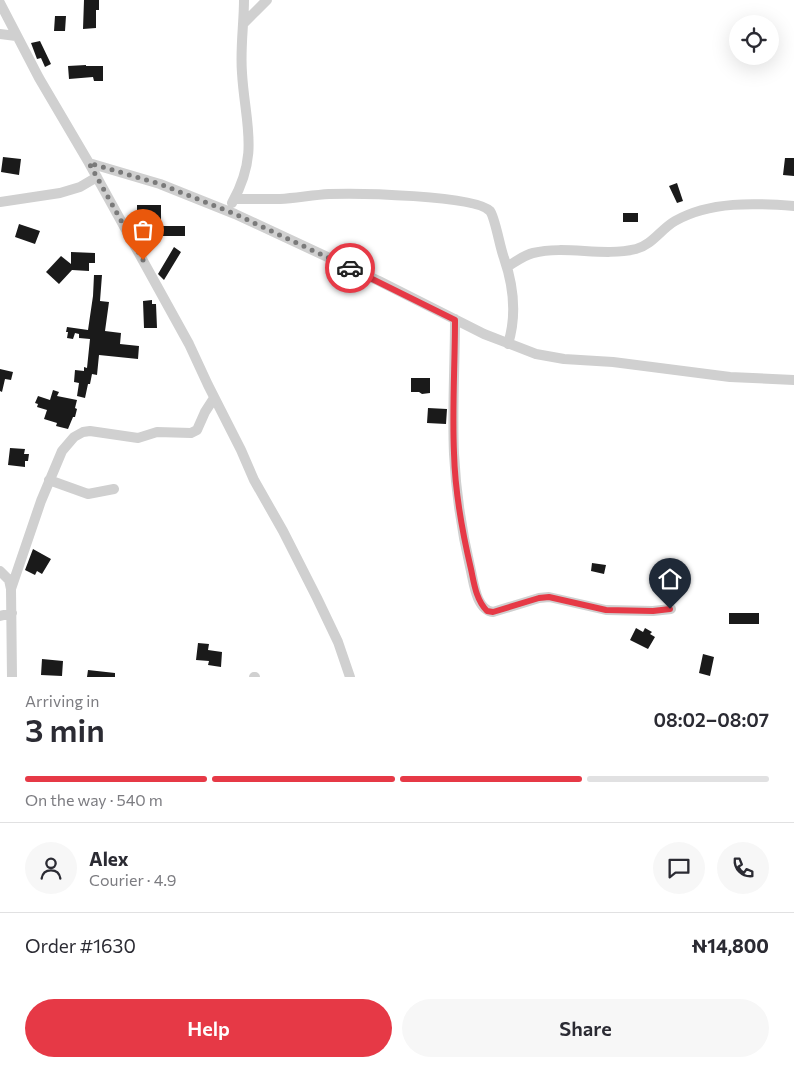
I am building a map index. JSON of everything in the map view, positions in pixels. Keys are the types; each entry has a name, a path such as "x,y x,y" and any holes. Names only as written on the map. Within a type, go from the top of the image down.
{"street":[{"path":"228,211 248,166 250,145 242,73 241,46 244,0"},
{"path":"244,23 267,0"},
{"path":"0,3 16,36 185,336 254,480 305,573 338,642 350,677"},
{"path":"0,34 16,36"},
{"path":"89,163 160,184 228,211 371,277 455,320 508,344 536,354 564,359 612,362 730,378 794,380"},
{"path":"0,202 60,193 80,187 97,177"},
{"path":"234,199 280,199 328,194 352,194 457,201 489,210 493,216 499,247 507,267 513,300 514,315 508,344"},
{"path":"507,267 533,253 557,251 621,252 639,248 651,242 668,225 685,215 710,208 747,204 794,206"},
{"path":"455,320 454,453 463,536 476,590 483,608 493,612 539,598 549,597 606,610 653,611 670,609"},
{"path":"11,589 49,480 62,451 74,437 83,432 90,431 138,438 157,432 191,433 197,430 214,398"},
{"path":"49,480 88,494 114,489"},
{"path":"0,571 9,580 11,589 12,677"},
{"path":"0,616 12,613"}],"building":[{"path":"84,0 99,0 99,10 96,10 96,28 83,29"},
{"path":"55,16 66,16 65,31 54,31"},
{"path":"40,41 51,64 45,67 41,58 37,59 31,43"},
{"path":"68,66 103,66 103,81 94,81 93,77 69,79"},
{"path":"3,157 21,159 19,175 1,172"},
{"path":"785,158 794,158 794,176 783,175"},
{"path":"677,183 683,201 677,203 669,186"},
{"path":"137,205 161,205 161,226 185,226 185,236 140,236 140,220 137,219"},
{"path":"623,213 638,213 638,222 623,222"},
{"path":"19,224 40,231 35,244 15,237"},
{"path":"174,247 181,252 164,280 158,274"},
{"path":"71,252 95,253 95,263 89,263 89,271 72,270 59,284 46,272 61,256 71,264"},
{"path":"94,275 102,275 100,301 109,302 105,331 121,333 120,344 139,346 138,359 99,355 97,375 92,374 85,398 77,396 79,383 74,382 75,370 84,371 84,367 87,368 90,339 79,338 79,334 75,333 73,339 67,338 68,332 66,332 67,327 88,330"},
{"path":"152,300 152,304 156,304 157,328 144,328 143,301"},
{"path":"0,369 13,372 11,380 5,379 2,392 0,391"},
{"path":"411,378 430,378 430,393 411,392"},
{"path":"53,390 59,392 57,396 77,400 75,417 73,417 68,429 56,426 57,423 44,419 47,410 37,407 38,404 35,403 38,396 50,400"},
{"path":"428,408 447,409 446,424 427,423"},
{"path":"10,448 25,449 24,454 29,454 28,461 25,461 25,467 8,465"},
{"path":"33,549 51,559 42,574 37,571 35,575 25,570"},
{"path":"592,563 606,565 604,574 591,571"},
{"path":"729,613 759,613 759,624 729,624"},
{"path":"636,628 643,632 645,628 652,632 650,634 655,637 648,649 630,640"},
{"path":"198,643 209,644 208,650 222,652 221,667 208,665 209,661 196,660"},
{"path":"703,654 714,657 710,676 699,673"},
{"path":"42,659 63,661 62,676 41,675"},
{"path":"88,670 115,673 115,677 87,677"}],"way so far":[{"path":"143,260 89,163 160,184 235,214 350,268"}],"route":[{"path":"350,268 455,320 454,453 463,536 476,590 483,608 493,612 539,598 549,597 606,610 653,611 670,609"}]}
